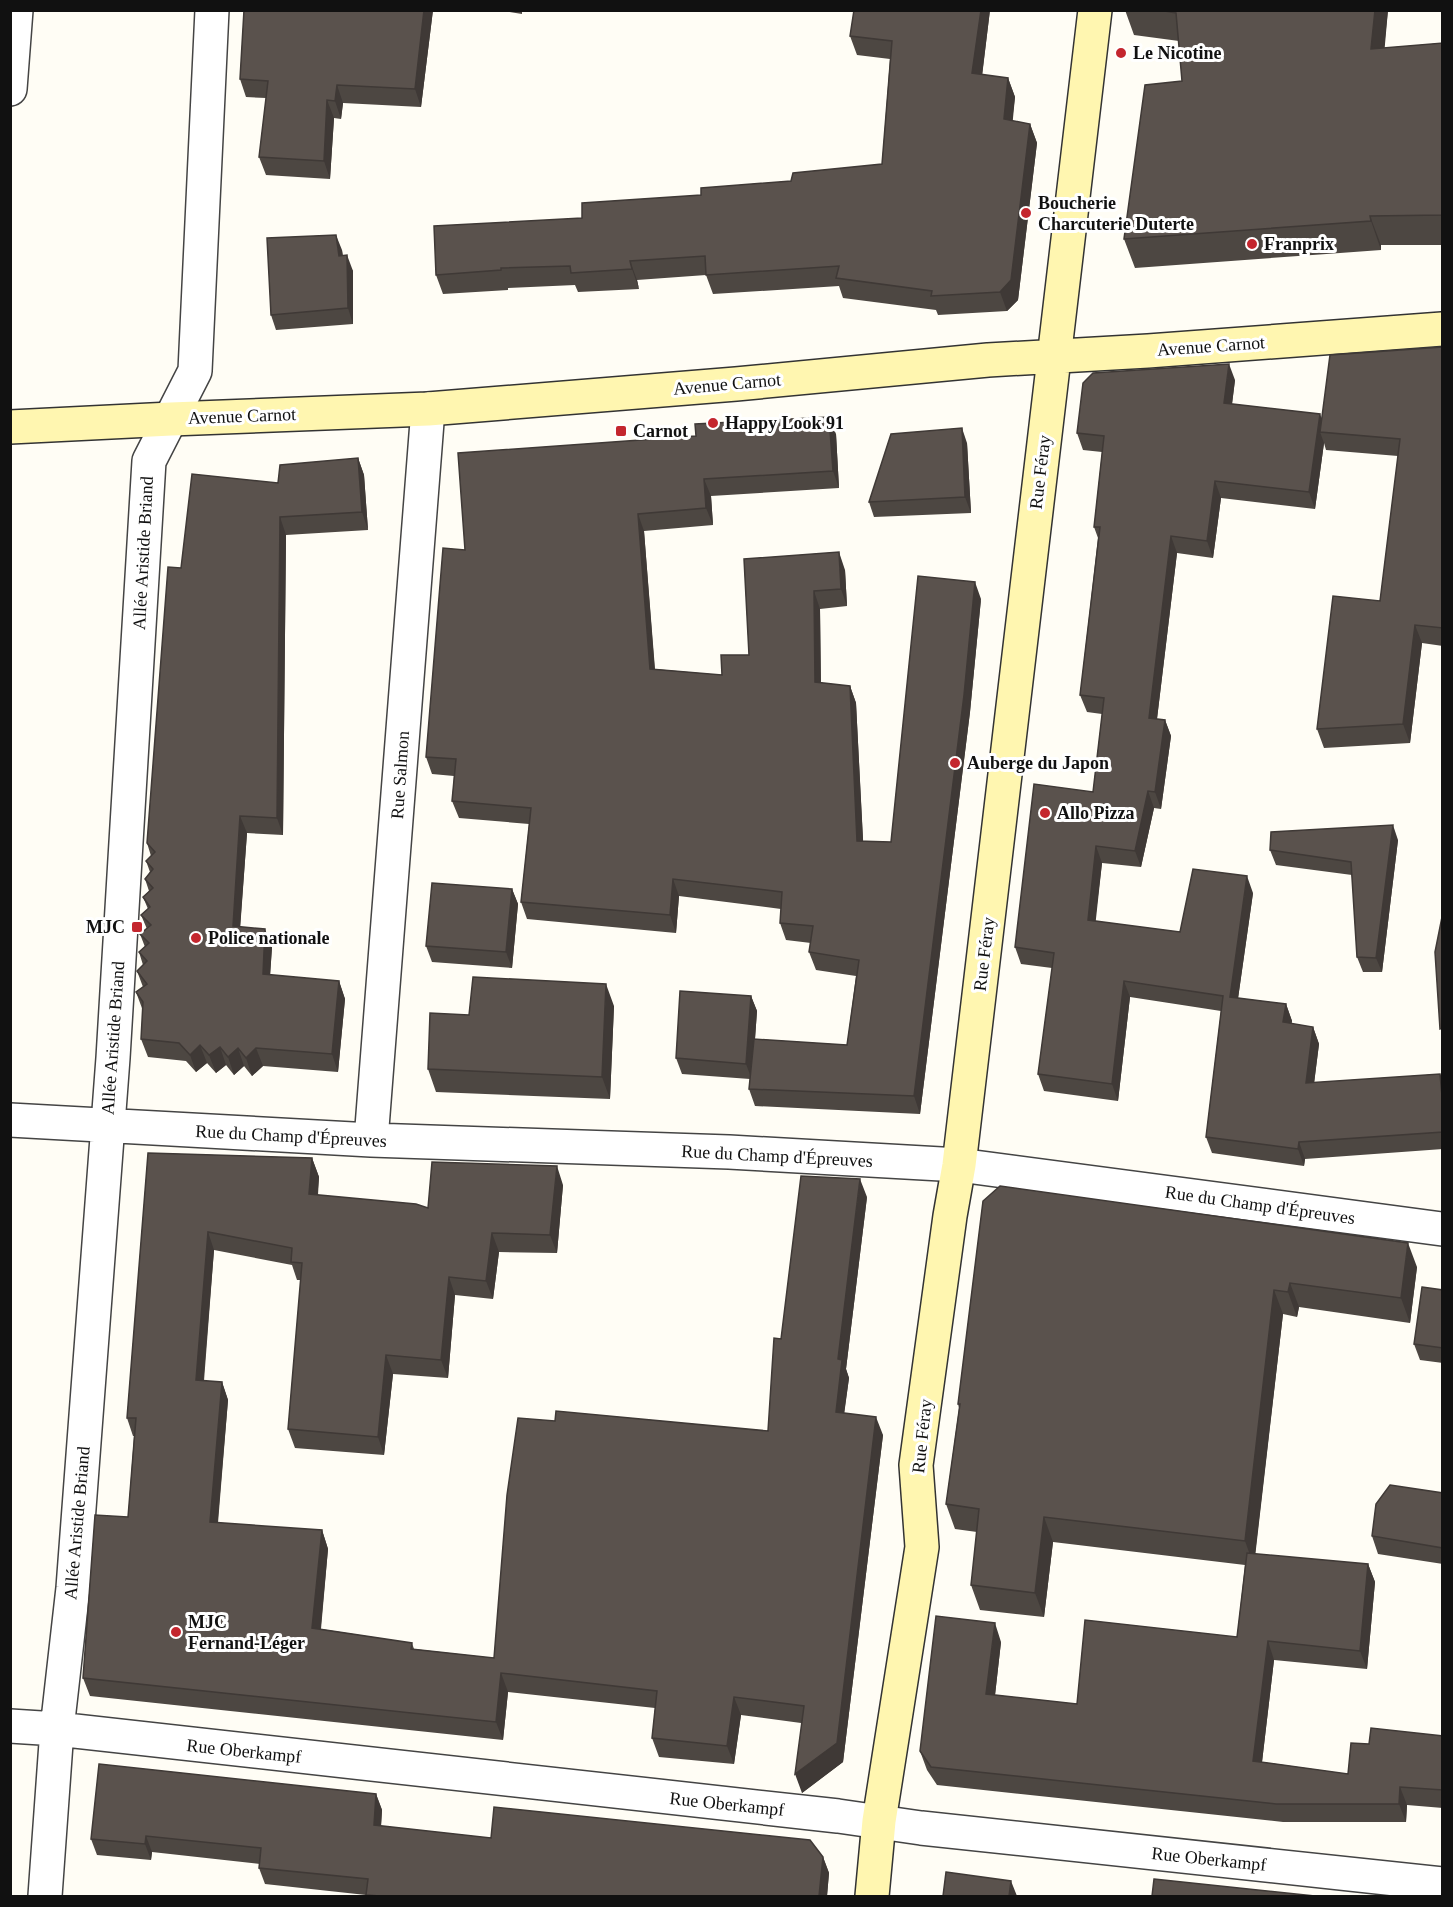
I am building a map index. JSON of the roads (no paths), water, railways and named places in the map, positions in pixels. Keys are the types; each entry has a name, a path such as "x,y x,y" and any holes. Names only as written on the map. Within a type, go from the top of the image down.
{"main road":[{"name":"Rue Féray","path":"872,1896 879,1821 922,1547 916,1465 959,1165 1095,10"},
{"name":"Avenue Carnot","path":"10,428 171,418 428,409 736,384 988,360 1443,328"}],"street":[{"path":"10,89 16,10"},
{"name":"Allée Aristide Briand","path":"45,1896 57,1729 73,1588 107,1127 149,461 195,371 212,10"},
{"name":"Rue Salmon","path":"371,1140 428,409"},
{"name":"Rue du Champ d'Épreuves","path":"10,1120 371,1140 729,1152 959,1165 1443,1229"},
{"name":"Rue Oberkampf","path":"10,1726 57,1729 1443,1884"}],"place":[{"name":"Le Nicotine","path":"1121,53"},
{"name":"Boucherie Charcuterie Duterte","path":"1026,213"},
{"name":"Franprix","path":"1252,244"},
{"name":"Happy Look 91","path":"713,423"},
{"name":"Carnot","path":"621,431"},
{"name":"Auberge du Japon","path":"955,763"},
{"name":"Allo Pizza","path":"1045,813"},
{"name":"MJC","path":"137,927"},
{"name":"Police nationale","path":"196,938"},
{"name":"MJC Fernand-Léger","path":"176,1632"}]}
